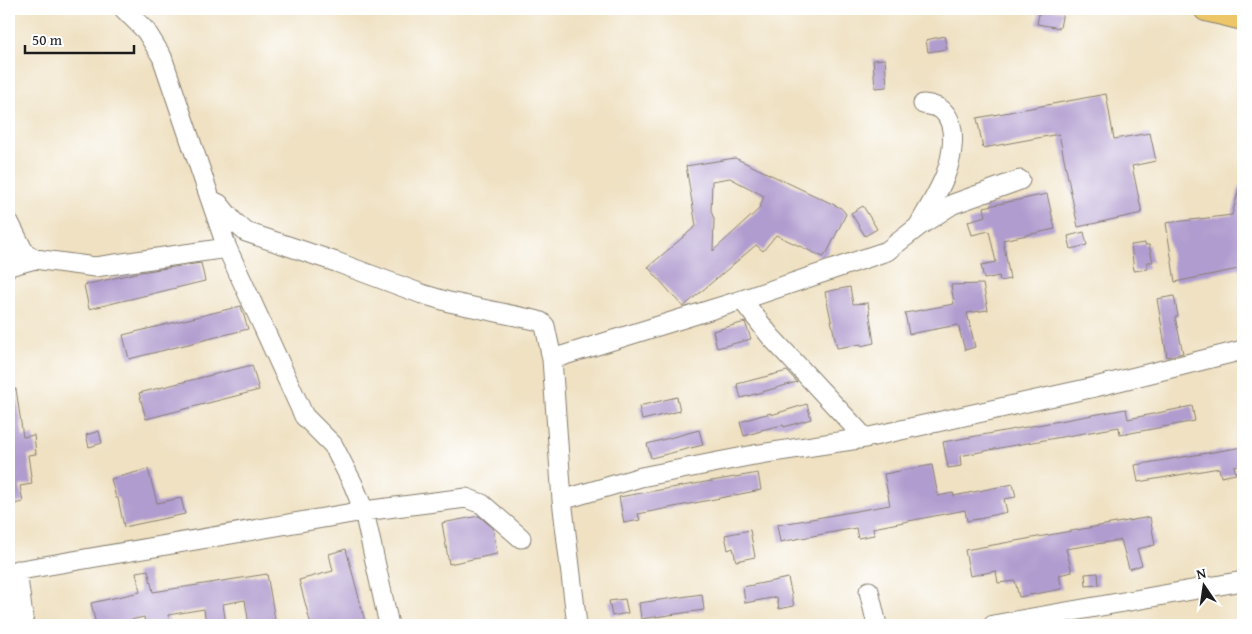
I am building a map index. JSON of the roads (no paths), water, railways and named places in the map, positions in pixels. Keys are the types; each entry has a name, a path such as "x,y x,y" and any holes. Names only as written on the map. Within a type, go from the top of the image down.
{"main road":[{"path":"1206,9 1243,18"}],"street":[{"path":"124,9 146,32 162,57 227,248 304,416 333,445 354,484 364,512 389,625"},
{"path":"919,226 945,175 952,145 950,120 941,109 923,104"},
{"path":"552,359 742,300 887,251 919,226 953,204 1020,180"},
{"path":"210,199 219,204 232,221 246,232 336,262 422,294 449,302 540,322 547,332 552,359 562,500 577,625"},
{"path":"9,222 24,252 35,259"},
{"path":"9,266 35,259 95,267 227,248"},
{"path":"742,300 771,337 865,438"},
{"path":"562,500 641,477 754,455 865,438 1095,387 1243,350"},
{"path":"24,625 13,571 364,512 466,498 482,504 521,538"},
{"path":"993,625 1243,581"},
{"path":"869,591 877,625"}]}
